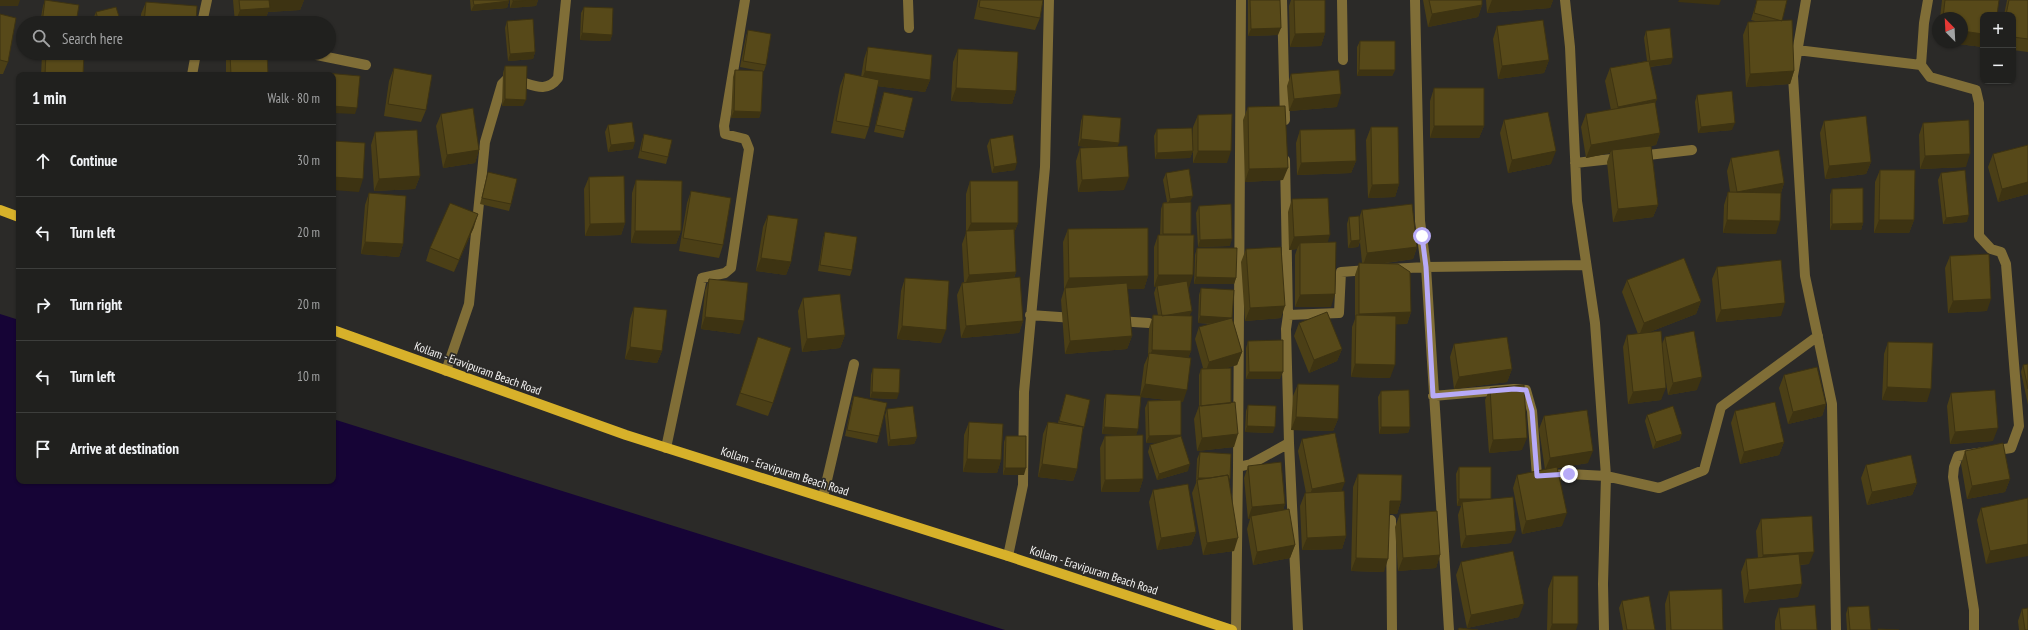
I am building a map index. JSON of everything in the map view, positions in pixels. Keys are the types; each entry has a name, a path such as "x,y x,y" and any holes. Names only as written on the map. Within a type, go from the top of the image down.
{"main road":[{"path":"0,210 16,216"},
{"name":"Kollam - Eravipuram Beach Road","path":"336,331 666,448 1008,556 1232,630"}],"street":[{"path":"203,16 206,0"},
{"path":"446,371 469,304 485,142 502,84 507,79 517,79 545,88 553,85 558,78 566,0"},
{"path":"666,448 702,278 726,273 731,268 749,149 745,139 725,134 724,126 745,0"},
{"path":"908,0 909,28"},
{"path":"1008,556 1023,485 1024,392 1030,314 1045,167 1049,0"},
{"path":"1236,630 1241,0"},
{"path":"1282,0 1285,134"},
{"path":"1342,0 1343,60"},
{"path":"1415,0 1420,221 1426,267 1449,630"},
{"path":"1565,0 1570,47 1577,201 1595,323 1606,476 1603,584 1604,630"},
{"path":"1806,0 1793,76 1805,276 1832,404 1836,630"},
{"path":"1928,0 1924,22 1921,65 1930,78 1976,90 1979,103 1979,236 1991,249 2000,252 2006,264 2019,426 2011,448 1958,456 1954,466 1953,478 1974,610 1974,630"},
{"path":"1797,50 1921,65"},
{"path":"336,59 366,65"},
{"path":"193,72 195,60"},
{"path":"1285,150 1288,315 1286,329 1289,443 1298,630"},
{"path":"1575,162 1692,150"},
{"path":"1288,315 1340,313 1341,272 1426,267 1586,265"},
{"path":"1030,314 1086,319"},
{"path":"1109,320 1149,323"},
{"path":"1433,396 1514,389 1526,390 1532,411 1537,476 1569,474 1606,476 1659,488 1704,470 1721,407 1818,336"},
{"path":"823,497 854,364"},
{"path":"1238,467 1251,464 1289,443"},
{"path":"1391,520 1392,630"}],"shaded area":[{"path":"0,314 16,319 16,484 336,484 336,420 1005,630 0,630"}],"building":[{"path":"45,0 79,5 77,16 43,16"},
{"path":"239,0 269,0 270,8 240,10"},
{"path":"473,0 509,0 509,1 474,5"},
{"path":"513,0 535,0 513,1"},
{"path":"980,0 1043,0 1040,18 979,7"},
{"path":"1250,0 1280,0 1281,28 1251,29"},
{"path":"1294,0 1325,0 1325,33 1295,34"},
{"path":"1429,0 1482,0 1482,5 1432,14"},
{"path":"1757,0 1787,0 1782,21 1754,13"},
{"path":"1945,0 1999,0 1997,12 1980,12 1980,34 1968,32 1968,12 1944,12"},
{"path":"2009,0 2028,0 2028,39 2016,37 2016,12 2007,12"},
{"path":"146,2 197,6 196,16 145,16"},
{"path":"116,7 119,16 97,16 96,12"},
{"path":"584,7 613,8 612,35 582,33"},
{"path":"0,14 16,18 8,62 0,60"},
{"path":"533,19 535,52 510,54 507,21"},
{"path":"1543,20 1549,60 1502,66 1497,26"},
{"path":"1792,20 1794,71 1750,74 1748,22"},
{"path":"1670,28 1673,58 1650,61 1646,31"},
{"path":"748,30 771,34 766,65 743,61"},
{"path":"1360,41 1395,41 1395,70 1359,70"},
{"path":"868,47 932,55 930,80 865,71"},
{"path":"958,49 1018,52 1016,91 956,88"},
{"path":"46,60 84,60 83,72 45,72"},
{"path":"230,60 267,60 268,72 231,72"},
{"path":"1649,61 1657,99 1618,107 1610,68"},
{"path":"505,66 527,66 526,100 505,99"},
{"path":"394,68 432,75 426,110 388,104"},
{"path":"735,70 763,71 761,112 734,111"},
{"path":"1339,70 1341,94 1294,99 1291,74"},
{"path":"845,73 879,80 869,127 836,121"},
{"path":"336,74 360,76 357,108 336,106"},
{"path":"1434,88 1484,88 1484,126 1434,126"},
{"path":"1732,91 1735,123 1701,127 1697,95"},
{"path":"884,92 913,98 905,131 876,125"},
{"path":"1655,102 1660,133 1591,145 1586,114"},
{"path":"1285,106 1288,168 1249,169 1248,107"},
{"path":"473,108 479,150 447,155 441,114"},
{"path":"1548,112 1556,151 1512,160 1504,120"},
{"path":"1232,114 1231,151 1198,151 1198,115"},
{"path":"1083,115 1121,118 1119,143 1081,139"},
{"path":"1866,116 1871,162 1829,166 1824,121"},
{"path":"1969,120 1970,154 1925,156 1923,123"},
{"path":"632,122 635,142 611,145 608,125"},
{"path":"1371,127 1398,127 1399,184 1372,185"},
{"path":"1192,128 1193,151 1157,153 1157,129"},
{"path":"1355,129 1356,161 1301,163 1300,130"},
{"path":"417,130 420,176 379,179 375,132"},
{"path":"644,134 672,140 668,157 641,151"},
{"path":"1013,135 1017,163 994,167 990,139"},
{"path":"336,141 365,143 363,179 336,177"},
{"path":"2028,145 2028,182 2002,189 1993,154"},
{"path":"1127,146 1129,177 1082,180 1080,148"},
{"path":"1651,146 1658,205 1618,209 1612,150"},
{"path":"1779,150 1784,183 1737,192 1731,158"},
{"path":"1189,169 1193,196 1170,199 1166,173"},
{"path":"1880,170 1915,170 1914,220 1879,220"},
{"path":"1965,170 1969,215 1946,218 1941,173"},
{"path":"488,172 517,179 511,204 482,198"},
{"path":"624,176 625,223 590,224 589,177"},
{"path":"636,180 682,181 681,231 635,231"},
{"path":"970,181 1018,181 1018,223 971,223"},
{"path":"1863,188 1863,223 1832,224 1832,189"},
{"path":"691,191 731,198 723,245 683,238"},
{"path":"1728,192 1781,193 1780,221 1727,220"},
{"path":"369,193 406,196 403,244 365,242"},
{"path":"1328,198 1330,235 1294,237 1292,199"},
{"path":"1191,202 1191,234 1163,234 1163,203"},
{"path":"450,203 478,214 459,260 430,248"},
{"path":"1231,204 1232,239 1200,240 1199,206"},
{"path":"1412,204 1417,247 1367,253 1362,210"},
{"path":"768,215 798,219 791,262 761,258"},
{"path":"1359,216 1360,240 1351,241 1349,217"},
{"path":"1148,228 1148,276 1069,278 1068,229"},
{"path":"1014,229 1016,272 969,275 966,231"},
{"path":"825,232 857,237 852,270 820,265"},
{"path":"1158,235 1194,235 1193,275 1158,275"},
{"path":"1336,242 1335,294 1300,295 1300,243"},
{"path":"1281,247 1285,306 1250,308 1246,249"},
{"path":"1197,248 1237,248 1236,278 1196,277"},
{"path":"1989,254 1991,299 1953,301 1950,256"},
{"path":"1684,258 1701,301 1644,323 1627,280"},
{"path":"1781,260 1785,303 1721,310 1717,267"},
{"path":"1359,263 1398,264 1410,272 1411,312 1359,314"},
{"path":"1020,277 1023,321 966,326 962,283"},
{"path":"905,278 949,281 946,330 902,326"},
{"path":"709,279 748,283 744,321 705,317"},
{"path":"1187,281 1192,311 1162,316 1157,286"},
{"path":"1127,283 1132,336 1070,341 1065,288"},
{"path":"1201,288 1234,290 1232,318 1200,316"},
{"path":"840,294 845,335 807,339 803,298"},
{"path":"634,307 667,310 662,351 630,347"},
{"path":"1327,312 1342,349 1314,360 1299,323"},
{"path":"1153,315 1192,316 1191,351 1152,350"},
{"path":"1356,315 1396,316 1395,365 1355,364"},
{"path":"1232,318 1242,352 1209,362 1199,327"},
{"path":"1661,331 1666,388 1633,392 1627,335"},
{"path":"1694,331 1702,377 1673,383 1665,337"},
{"path":"758,337 791,348 773,403 740,393"},
{"path":"1507,337 1512,369 1459,377 1454,344"},
{"path":"1283,340 1283,372 1249,372 1248,341"},
{"path":"1888,342 1933,343 1931,389 1887,387"},
{"path":"1149,353 1191,358 1187,390 1145,384"},
{"path":"2028,364 2028,389 2023,365"},
{"path":"1817,367 1826,404 1793,412 1784,375"},
{"path":"873,368 900,369 899,393 872,392"},
{"path":"1231,368 1231,403 1201,406 1201,369"},
{"path":"1298,384 1339,385 1338,419 1296,417"},
{"path":"1524,385 1527,438 1493,440 1490,388"},
{"path":"1409,390 1410,427 1381,427 1381,391"},
{"path":"1995,390 1998,428 1955,432 1951,393"},
{"path":"1066,394 1090,400 1084,427 1059,421"},
{"path":"1106,394 1141,396 1138,429 1104,427"},
{"path":"854,396 887,403 879,436 847,430"},
{"path":"1181,400 1181,435 1149,436 1148,401"},
{"path":"1235,402 1238,434 1202,438 1199,406"},
{"path":"1775,402 1784,442 1744,452 1735,411"},
{"path":"1248,405 1276,406 1275,427 1247,426"},
{"path":"913,406 917,437 890,440 887,409"},
{"path":"1673,406 1682,434 1656,442 1647,415"},
{"path":"1587,410 1593,451 1550,458 1544,416"},
{"path":"969,422 1003,424 1001,460 967,459"},
{"path":"1048,422 1083,427 1077,469 1042,464"},
{"path":"1335,433 1345,482 1312,489 1302,439"},
{"path":"1143,435 1143,479 1105,480 1105,436"},
{"path":"1006,436 1026,436 1026,468 1005,468"},
{"path":"1181,436 1190,464 1159,474 1150,445"},
{"path":"2003,443 2010,479 1972,486 1965,451"},
{"path":"1200,452 1231,454 1230,479 1228,475 1198,478"},
{"path":"1911,455 1917,483 1872,492 1866,465"},
{"path":"1281,462 1285,504 1252,507 1248,466"},
{"path":"1459,467 1491,467 1491,499 1459,499"},
{"path":"1557,467 1567,513 1526,521 1517,475"},
{"path":"1358,474 1402,475 1401,501 1390,501 1388,559 1356,558"},
{"path":"1228,475 1238,538 1207,543 1197,480"},
{"path":"1188,484 1196,532 1161,538 1153,490"},
{"path":"1344,491 1346,536 1307,538 1305,493"},
{"path":"1513,497 1516,531 1466,536 1462,502"},
{"path":"2028,498 2028,544 1990,551 1981,508"},
{"path":"1289,509 1295,545 1257,552 1251,516"},
{"path":"1437,511 1440,555 1403,558 1400,514"},
{"path":"1812,516 1814,552 1763,555 1761,519"},
{"path":"1513,551 1524,604 1471,615 1461,562"},
{"path":"1799,554 1802,584 1749,590 1746,559"},
{"path":"1553,576 1578,576 1578,624 1552,624"},
{"path":"1722,589 1723,630 1671,630 1669,591"},
{"path":"1649,596 1655,630 1627,630 1622,601"},
{"path":"1815,605 1817,630 1781,630 1779,608"},
{"path":"1869,606 1871,630 1850,630 1848,607"},
{"path":"2028,608 2028,630 2025,630 2022,609"},
{"path":"1459,628 1478,630 1458,630"},
{"path":"1878,629 1899,630 1878,630"}],"route":[{"path":"1422,236 1426,267 1433,396 1514,389 1526,390 1532,411 1537,476 1569,474"}]}
